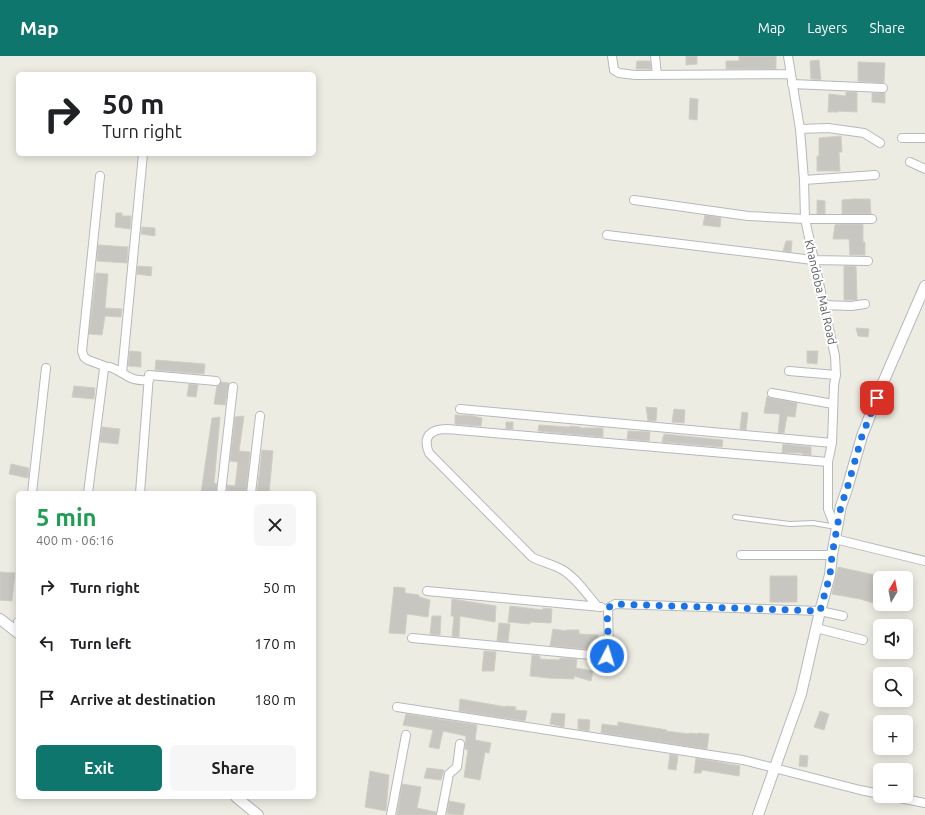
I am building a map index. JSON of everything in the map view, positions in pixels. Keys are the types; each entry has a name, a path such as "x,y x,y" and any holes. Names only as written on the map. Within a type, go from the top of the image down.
{"street":[{"path":"612,56 614,70 619,73 635,75 790,74"},
{"path":"655,56 657,75"},
{"name":"Khandoba Mal Road","path":"788,56 800,129 804,180 804,219 823,304 834,344 836,375 833,404 832,442 828,462 828,509 833,522 837,527"},
{"path":"792,84 883,88"},
{"path":"800,129 828,128 864,133 880,143"},
{"path":"902,138 925,138"},
{"path":"122,373 143,156"},
{"path":"910,162 925,169"},
{"path":"804,180 875,175"},
{"path":"100,176 82,351 84,357 88,360 114,368 134,380 149,380"},
{"path":"634,200 748,216 804,219 872,219"},
{"path":"606,235 813,260 868,261"},
{"path":"758,815 802,694 820,611 830,575 841,506 862,436 882,385 925,286"},
{"path":"823,304 851,306 865,304"},
{"path":"88,491 103,372 107,367"},
{"path":"32,491 46,368"},
{"path":"789,371 836,375"},
{"path":"140,491 149,375 216,381"},
{"path":"221,491 233,387"},
{"path":"772,393 833,404"},
{"path":"460,409 832,442"},
{"path":"251,491 260,416"},
{"path":"598,607 570,575 562,569 541,562 532,557 429,453 426,447 426,439 431,432 438,429 447,429 828,462"},
{"path":"835,539 925,561"},
{"path":"741,555 832,555"},
{"path":"427,591 608,608 615,604 820,611 843,616"},
{"path":"412,638 607,656 609,652 608,608"},
{"path":"0,619 16,628"},
{"path":"816,628 863,640"},
{"path":"397,707 743,760 873,793"},
{"path":"392,815 406,736"},
{"path":"441,815 449,774 458,767 460,744"},
{"path":"238,799 258,815"},
{"path":"913,801 925,803"}],"lane":[{"path":"735,517 790,524 813,523 837,527"}],"building":[{"path":"686,56 697,56 697,64 686,65"},
{"path":"739,56 776,56 776,69 726,69 726,61 739,61"},
{"path":"819,60 821,80 811,79 810,61"},
{"path":"637,61 650,61 651,69 636,69"},
{"path":"858,62 885,63 884,83 858,81"},
{"path":"846,92 857,92 857,112 828,112 829,94 846,96"},
{"path":"872,93 885,93 885,103 872,102"},
{"path":"690,98 698,99 697,120 689,119"},
{"path":"841,136 842,152 839,152 840,171 817,171 819,138"},
{"path":"870,199 871,214 842,214 842,200"},
{"path":"817,200 825,201 825,214 817,214"},
{"path":"116,213 122,213 122,216 131,216 130,229 115,227"},
{"path":"705,215 721,218 720,227 703,225"},
{"path":"863,224 865,255 850,255 849,239 833,239 835,225"},
{"path":"142,227 155,228 155,236 141,234"},
{"path":"786,241 792,241 791,252 783,251"},
{"path":"98,245 128,247 127,263 97,261"},
{"path":"138,266 152,267 151,276 137,274"},
{"path":"844,266 856,266 857,300 844,300"},
{"path":"96,273 108,274 105,308 122,309 121,317 105,316 102,335 89,334"},
{"path":"856,328 869,329 868,337 858,336"},
{"path":"130,351 141,352 141,367 128,366"},
{"path":"807,351 818,351 817,364 807,363"},
{"path":"156,360 205,364 204,374 155,370"},
{"path":"221,382 229,383 225,405 214,404 217,386"},
{"path":"189,384 198,385 196,397 187,396"},
{"path":"74,386 95,388 94,399 72,397"},
{"path":"767,396 797,403 795,417 787,416 784,433 778,433 780,414 764,413"},
{"path":"646,407 657,408 656,421 648,421"},
{"path":"674,409 685,410 684,423 672,422"},
{"path":"742,412 748,413 746,430 740,429"},
{"path":"455,415 482,418 481,426 455,424"},
{"path":"244,416 239,451 250,452 246,491 227,491 227,485 235,486 238,462 230,461 235,417"},
{"path":"220,417 214,483 217,484 216,491 201,491 212,418"},
{"path":"506,422 513,422 513,429 506,429"},
{"path":"539,425 603,428 603,437 538,431"},
{"path":"102,427 120,429 118,444 100,442"},
{"path":"628,431 650,432 649,441 627,439"},
{"path":"664,434 723,440 722,447 662,442"},
{"path":"783,444 811,447 811,455 802,453 782,453"},
{"path":"262,450 273,451 269,491 257,491"},
{"path":"11,464 29,468 28,478 9,474"},
{"path":"838,567 873,574 873,603 832,594"},
{"path":"0,572 15,573 12,601 0,600"},
{"path":"770,576 797,576 797,602 770,602"},
{"path":"394,587 405,588 405,593 419,595 419,597 430,600 428,617 407,614 405,634 389,633"},
{"path":"452,599 496,606 495,622 460,616 459,637 452,636 454,616 451,616"},
{"path":"510,606 543,610 543,608 552,609 551,623 530,622 530,624 508,622"},
{"path":"432,616 441,616 440,635 430,634"},
{"path":"499,623 510,624 508,642 497,641"},
{"path":"553,629 566,631 579,630 579,634 598,635 598,650 550,646"},
{"path":"484,651 496,652 494,671 482,671"},
{"path":"532,655 540,656 540,659 577,659 576,668 593,671 591,681 574,676 574,679 530,676"},
{"path":"460,699 506,707 516,707 515,710 527,711 525,721 459,711"},
{"path":"820,711 829,714 824,730 814,727"},
{"path":"552,713 565,714 564,727 550,724"},
{"path":"406,714 477,725 475,740 491,743 489,753 485,752 480,780 464,777 468,750 465,749 466,736 443,731 439,749 429,747 433,730 403,725"},
{"path":"578,719 590,720 589,731 578,729"},
{"path":"618,722 667,730 666,731 689,734 709,734 707,749 601,733 602,724 618,726"},
{"path":"670,754 678,756 676,770 668,769"},
{"path":"800,755 808,756 807,767 799,766"},
{"path":"696,758 740,766 739,776 702,770 701,773 694,773"},
{"path":"427,768 444,770 441,780 424,778"},
{"path":"370,771 389,775 386,811 365,807"},
{"path":"402,784 421,787 417,808 436,812 436,815 397,815"},
{"path":"449,801 465,804 463,815 447,814"}],"route":[{"path":"607,656 609,652 607,612 608,608 615,604 820,611 830,575 841,506 862,436 877,398"}]}
